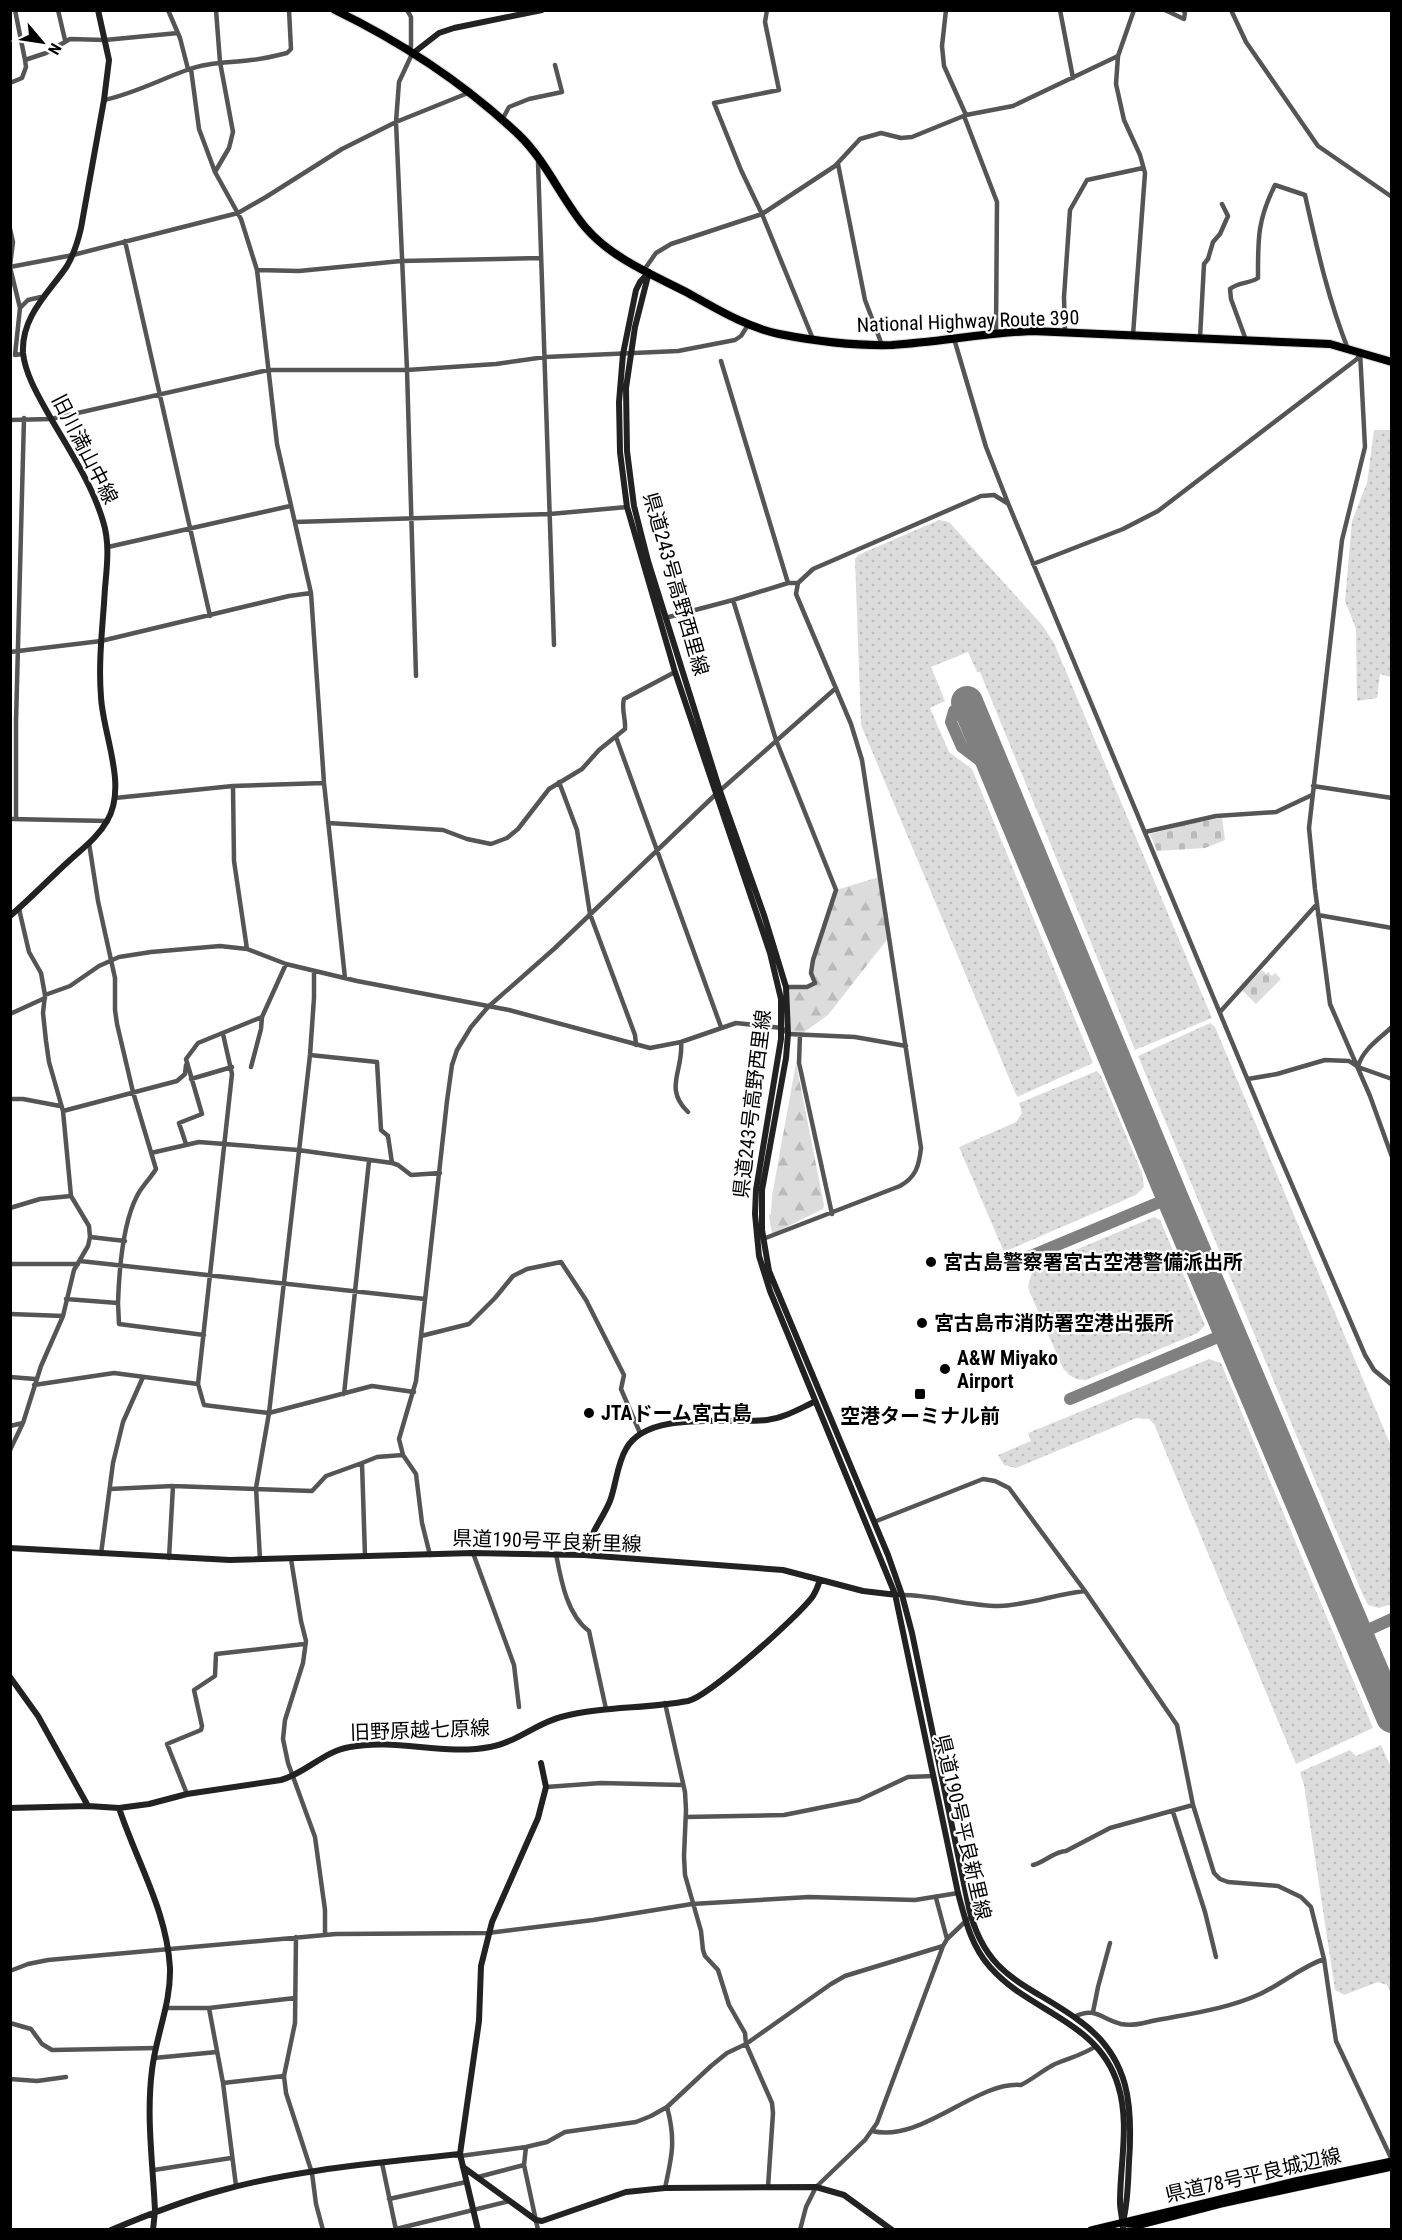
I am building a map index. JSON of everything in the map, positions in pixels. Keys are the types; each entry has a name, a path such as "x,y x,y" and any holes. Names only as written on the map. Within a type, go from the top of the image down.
{"highway":[{"name":"National Highway Route 390","path":"338,11 409,51 468,93 521,137 586,228 616,253 748,325 781,334 813,339 882,345 996,333 1065,332 1330,344 1392,362"}],"main road":[{"name":"旧川満山中線","path":"10,916 89,843 108,821 116,798 100,696 108,547 104,522 96,502 28,373 23,354 24,338 33,312 41,297 67,266 73,255 85,208 105,100 109,60 98,10"},
{"path":"409,51 439,33 454,28 542,10"},
{"name":"県道243号高野西里線","path":"647,271 636,290 631,309 619,427 627,507 776,970 782,999 778,1067 756,1190 755,1229 764,1274 814,1402 898,1595"},
{"name":"県道243号高野西里線","path":"626,354 625,425 630,479 640,533 675,672 770,932 786,987 789,1034 762,1190 763,1239 769,1271 874,1522 898,1595"},
{"path":"584,1555 587,1544 609,1504 626,1448 640,1433 649,1428 670,1423 769,1420 814,1402"},
{"name":"県道190号平良新里線","path":"10,1548 169,1558 291,1559 473,1553 584,1555 767,1569 800,1574 863,1592 898,1595"},
{"name":"旧野原越七原線","path":"10,1808 88,1806 119,1808 149,1804 188,1794 292,1777 332,1751 349,1747 372,1744 465,1749 492,1747 560,1717 606,1709 690,1700 714,1687 800,1611 813,1596 820,1580"},
{"name":"県道190号平良新里線","path":"898,1595 958,1893 968,1919 992,1959 1003,1970 1023,1987 1074,2017 1107,2046 1116,2060 1128,2092 1130,2144 1127,2202 1123,2226"},
{"name":"県道190号平良新里線","path":"898,1595 912,1634 968,1919 975,1944 984,1960 1005,1983 1076,2027 1096,2046 1113,2073 1122,2098 1124,2126 1120,2204 1123,2226"},
{"path":"10,1677 38,1716 88,1806"},
{"path":"478,2229 460,2155 479,2021 481,1966 488,1933 529,1841 546,1787 541,1763"},
{"path":"119,1808 132,1848 152,1891 168,1950 170,1984 167,2008 154,2058 150,2098 155,2211 153,2229"},
{"path":"111,2229 155,2211 236,2186 382,2163 460,2155"},
{"name":"県道78号平良城辺線","path":"1123,2226 1295,2181 1392,2160"},
{"path":"462,2166 536,2220 543,2221 626,2192 665,2188 816,2187 844,2195 892,2229"},
{"name":"県道78号平良城辺線","path":"1091,2229 1140,2224 1392,2167"}],"street":[{"path":"58,10 65,40"},
{"path":"168,10 190,69 199,129 215,172 238,213 257,270 277,444 311,593 324,783 345,978"},
{"path":"215,172 229,148 233,132 220,62 216,10"},
{"path":"105,100 124,96 190,69 220,62 252,60 287,53 291,49 289,10"},
{"path":"406,10 411,17 411,47 399,82 396,122 407,370 416,676"},
{"path":"767,10 765,22 779,90 714,103 813,339"},
{"path":"946,10 942,46 944,66 997,202 996,333"},
{"path":"1060,10 1072,78"},
{"path":"1133,335 1145,173 1140,155 1124,120 1116,84 1118,56 1134,10"},
{"path":"1165,10 1184,19 1183,10"},
{"path":"1231,10 1246,42 1318,146 1392,197"},
{"path":"10,12 16,11 26,67 22,78 10,83"},
{"path":"25,60 46,53 65,40 155,37 178,33"},
{"path":"647,271 656,253 671,244 762,214 838,164 860,139 866,136 881,133 901,138 912,137 965,115 1013,106 1118,56"},
{"path":"501,120 509,107 529,99 562,92 555,65"},
{"path":"23,354 15,355 20,308 10,267 73,255 238,213 342,149 396,122 468,93"},
{"path":"538,158 554,645"},
{"path":"838,164 865,300 882,345"},
{"path":"1065,332 1064,297 1070,210 1087,180 1143,168"},
{"path":"1246,340 1231,299 1230,288 1258,278 1258,231 1267,201 1275,185 1305,195 1335,315 1348,349"},
{"path":"1200,338 1204,264 1228,216 1222,204"},
{"path":"10,229 13,242 10,266"},
{"path":"125,241 210,616"},
{"path":"257,270 299,271 401,261 540,258"},
{"path":"20,308 28,300 41,297"},
{"path":"10,420 51,419 268,370 407,370 496,364 545,357 678,351 722,344 741,336 748,325"},
{"path":"951,339 955,342 986,447 1008,503 1248,1079 1365,1354 1374,1370 1392,1385"},
{"path":"1033,564 1124,529 1158,511 1357,359 1360,351"},
{"path":"1360,351 1365,447 1342,540 1309,828 1330,1004 1358,1067 1392,1157"},
{"path":"721,361 788,583"},
{"path":"24,418 13,819 108,821"},
{"path":"763,1239 900,1186 912,1178 919,1166 919,1137 862,760 851,724 796,594 798,583 813,569 981,496 994,495 1008,503"},
{"path":"108,547 290,506"},
{"path":"295,522 550,514 627,507"},
{"path":"662,619 788,583 798,583"},
{"path":"10,652 102,641 289,596 311,593"},
{"path":"733,600 776,740 836,890 813,960 812,973 816,983 807,987 786,987"},
{"path":"328,823 444,830 467,839 491,844 507,838 518,829 549,789 582,769 599,750 625,729 626,722 622,706 624,699 675,672"},
{"path":"430,1555 422,1523 416,1474 403,1455 399,1439 414,1392 452,1065 457,1050 488,1007 521,979 718,793 836,688"},
{"path":"616,737 721,1027"},
{"path":"559,782 577,830 590,914 635,1035 636,1045"},
{"path":"116,798 233,786 324,783"},
{"path":"233,786 234,861 247,949"},
{"path":"1313,786 1392,798"},
{"path":"1145,832 1216,816 1276,812 1312,795"},
{"path":"89,843 98,901 116,978 117,1024 133,1092 156,1169 135,1201 125,1241 118,1303 119,1324 204,1335"},
{"path":"1220,1012 1317,904"},
{"path":"10,1450 23,1423 35,1382 63,1316 70,1281 88,1246 90,1237 89,1226 70,1196 61,1108 49,1062 43,1013 45,997 41,973 29,952 19,909"},
{"path":"1318,915 1392,928"},
{"path":"10,1014 70,986 111,960 151,952 220,946 247,949 286,964 345,978 509,1010 650,1048 681,1042 736,1023 782,1028 789,1034 855,1037 906,1046"},
{"path":"251,1067 262,1017 286,964"},
{"path":"260,1559 256,1488 269,1413 310,1055 314,971"},
{"path":"10,1099 23,1099 61,1108 177,1081 185,1074 186,1059 198,1043 262,1017"},
{"path":"1358,1067 1369,1047 1392,1027"},
{"path":"224,1034 232,1067 226,1145 198,1384 204,1406 269,1413 372,1386 414,1392"},
{"path":"800,1035 799,1063 832,1214"},
{"path":"681,1042 681,1059 677,1069 675,1093 681,1105 688,1112"},
{"path":"310,1055 377,1062 381,1130 388,1136 392,1163"},
{"path":"186,1059 202,1114 179,1123 186,1144"},
{"path":"1248,1079 1277,1074 1325,1060 1350,1061 1358,1067 1392,1079"},
{"path":"191,1079 232,1067"},
{"path":"151,1153 199,1142 298,1150 392,1163 398,1164 411,1175 440,1173"},
{"path":"344,1394 369,1161"},
{"path":"10,1208 40,1199 70,1196"},
{"path":"90,1237 125,1241"},
{"path":"10,1264 79,1262 425,1299"},
{"path":"421,1336 469,1324 513,1276 527,1269 561,1262 586,1300 624,1375 621,1389 640,1433"},
{"path":"66,1299 118,1303"},
{"path":"10,1314 63,1316"},
{"path":"10,1377 35,1382 114,1373 198,1384"},
{"path":"101,1554 113,1463 123,1422 143,1377"},
{"path":"10,1426 23,1423"},
{"path":"110,1489 173,1486 312,1491 326,1476 377,1457 403,1455"},
{"path":"363,1463 365,1556"},
{"path":"874,1522 983,1479 995,1480 1009,1488 1085,1591 1177,1725 1192,1805 1214,1873 1220,1879 1228,1882 1278,1886 1301,1897 1311,1907 1324,1959 1336,2041 1392,2160"},
{"path":"169,1558 173,1486"},
{"path":"473,1553 514,1665 519,1707"},
{"path":"556,1554 574,1616 580,1625 589,1631 606,1709"},
{"path":"291,1559 306,1641 303,1663 283,1728 285,1752 315,1837 325,1910 325,1935"},
{"path":"898,1595 922,1595 963,1603 999,1606 1085,1591"},
{"path":"188,1794 167,1744 201,1730 194,1690 215,1676 214,1658 216,1654 304,1644"},
{"path":"665,1703 682,1785 686,1817 684,1865 705,1956 718,1970 729,2005 745,2033 746,2044 772,2103 773,2123 768,2187"},
{"path":"686,1817 784,1815 860,1800 908,1777 934,1776"},
{"path":"546,1787 601,1783 682,1785"},
{"path":"1033,1864 1045,1862 1060,1851 1066,1851 1110,1828 1192,1805"},
{"path":"1173,1812 1205,1912 1216,1957"},
{"path":"10,1971 48,1960 325,1935 488,1933 593,1920 692,1904 810,1897 915,1900 958,1893"},
{"path":"936,1898 947,1940"},
{"path":"801,2229 806,2207 816,2187 872,2131 882,2112 943,1946 968,1919"},
{"path":"296,1938 295,2023 284,2076 286,2093 312,2173 316,2205 324,2229"},
{"path":"1093,2012 1110,1943"},
{"path":"460,2155 526,2147 547,2142 565,2132 636,2122 667,2107 727,2053 746,2044 845,1976 943,1946"},
{"path":"1074,2017 1084,2012 1093,2012 1122,2024 1134,2025 1202,2012 1258,1995 1284,1982 1314,1962 1324,1959"},
{"path":"167,2008 209,2008 295,1998"},
{"path":"209,2008 224,2083 236,2186"},
{"path":"10,2023 31,2029 42,2044 52,2050 156,2048"},
{"path":"872,2131 892,2133 940,2116 982,2094 1021,2085 1058,2063 1087,2053 1096,2046"},
{"path":"154,2058 218,2052"},
{"path":"224,2083 284,2076"},
{"path":"10,2079 37,2081 66,2078"},
{"path":"665,2188 674,2146 673,2128 667,2107"},
{"path":"526,2147 524,2165 538,2229"},
{"path":"154,2170 231,2158"},
{"path":"382,2163 396,2229 510,2201"},
{"path":"478,2177 524,2165"},
{"path":"389,2199 466,2182"}],"green space":[{"path":"1374,430 1391,430 1391,677 1380,674 1377,698 1357,701 1356,629 1345,601 1352,521 1367,483"},
{"path":"939,520 949,522 1043,626 1054,643 1212,1018 1135,1050 980,672 977,672 968,652 931,667 945,701 930,708 949,752 972,769 1093,1063 1017,1097 861,725 855,559 858,555"},
{"path":"1222,818 1225,840 1205,848 1157,851 1150,834 1188,824"},
{"path":"879,877 889,937 828,1015 800,1035 788,1034 786,987 807,987 815,983 811,973 836,890"},
{"path":"1262,970 1272,976 1275,973 1281,979 1256,1004 1242,990"},
{"path":"1210,1023 1215,1027 1391,1446 1391,1604 1379,1608 1368,1605 1363,1595 1138,1056"},
{"path":"796,1063 824,1205 823,1209 772,1234 769,1215"},
{"path":"1097,1071 1142,1173 1144,1187 1136,1195 1004,1252 959,1147 1016,1122 1022,1113 1019,1103"},
{"path":"1154,1217 1160,1220 1205,1325 1198,1333 1086,1380 1073,1377 1063,1368 1030,1293 1028,1286 1033,1270 1042,1264"},
{"path":"1209,1359 1221,1363 1373,1728 1296,1764 1154,1424 1149,1419 1136,1418 1016,1468 1004,1465 998,1455 1031,1441 1028,1433"},
{"path":"1381,1745 1392,1770 1391,1993 1387,1985 1378,1982 1344,1995 1335,1990 1304,1785 1300,1772 1350,1750 1356,1756"}],"taxiway":[{"path":"972,714 963,707 954,711 951,722 962,747 997,773"},
{"path":"1014,1263 1172,1197"},
{"path":"1070,1399 1230,1332"},
{"path":"1357,1635 1392,1619"}],"runway":[{"path":"967,702 1172,1197 1392,1717"}],"place":[{"name":"宮古島警察署宮古空港警備派出所","path":"931,1262"},
{"name":"宮古島市消防署空港出張所","path":"922,1323"},
{"name":"A&W Miyako Airport","path":"945,1369"},
{"name":"空港ターミナル前","path":"920,1394"},
{"name":"JTAドーム宮古島","path":"589,1413"}]}
